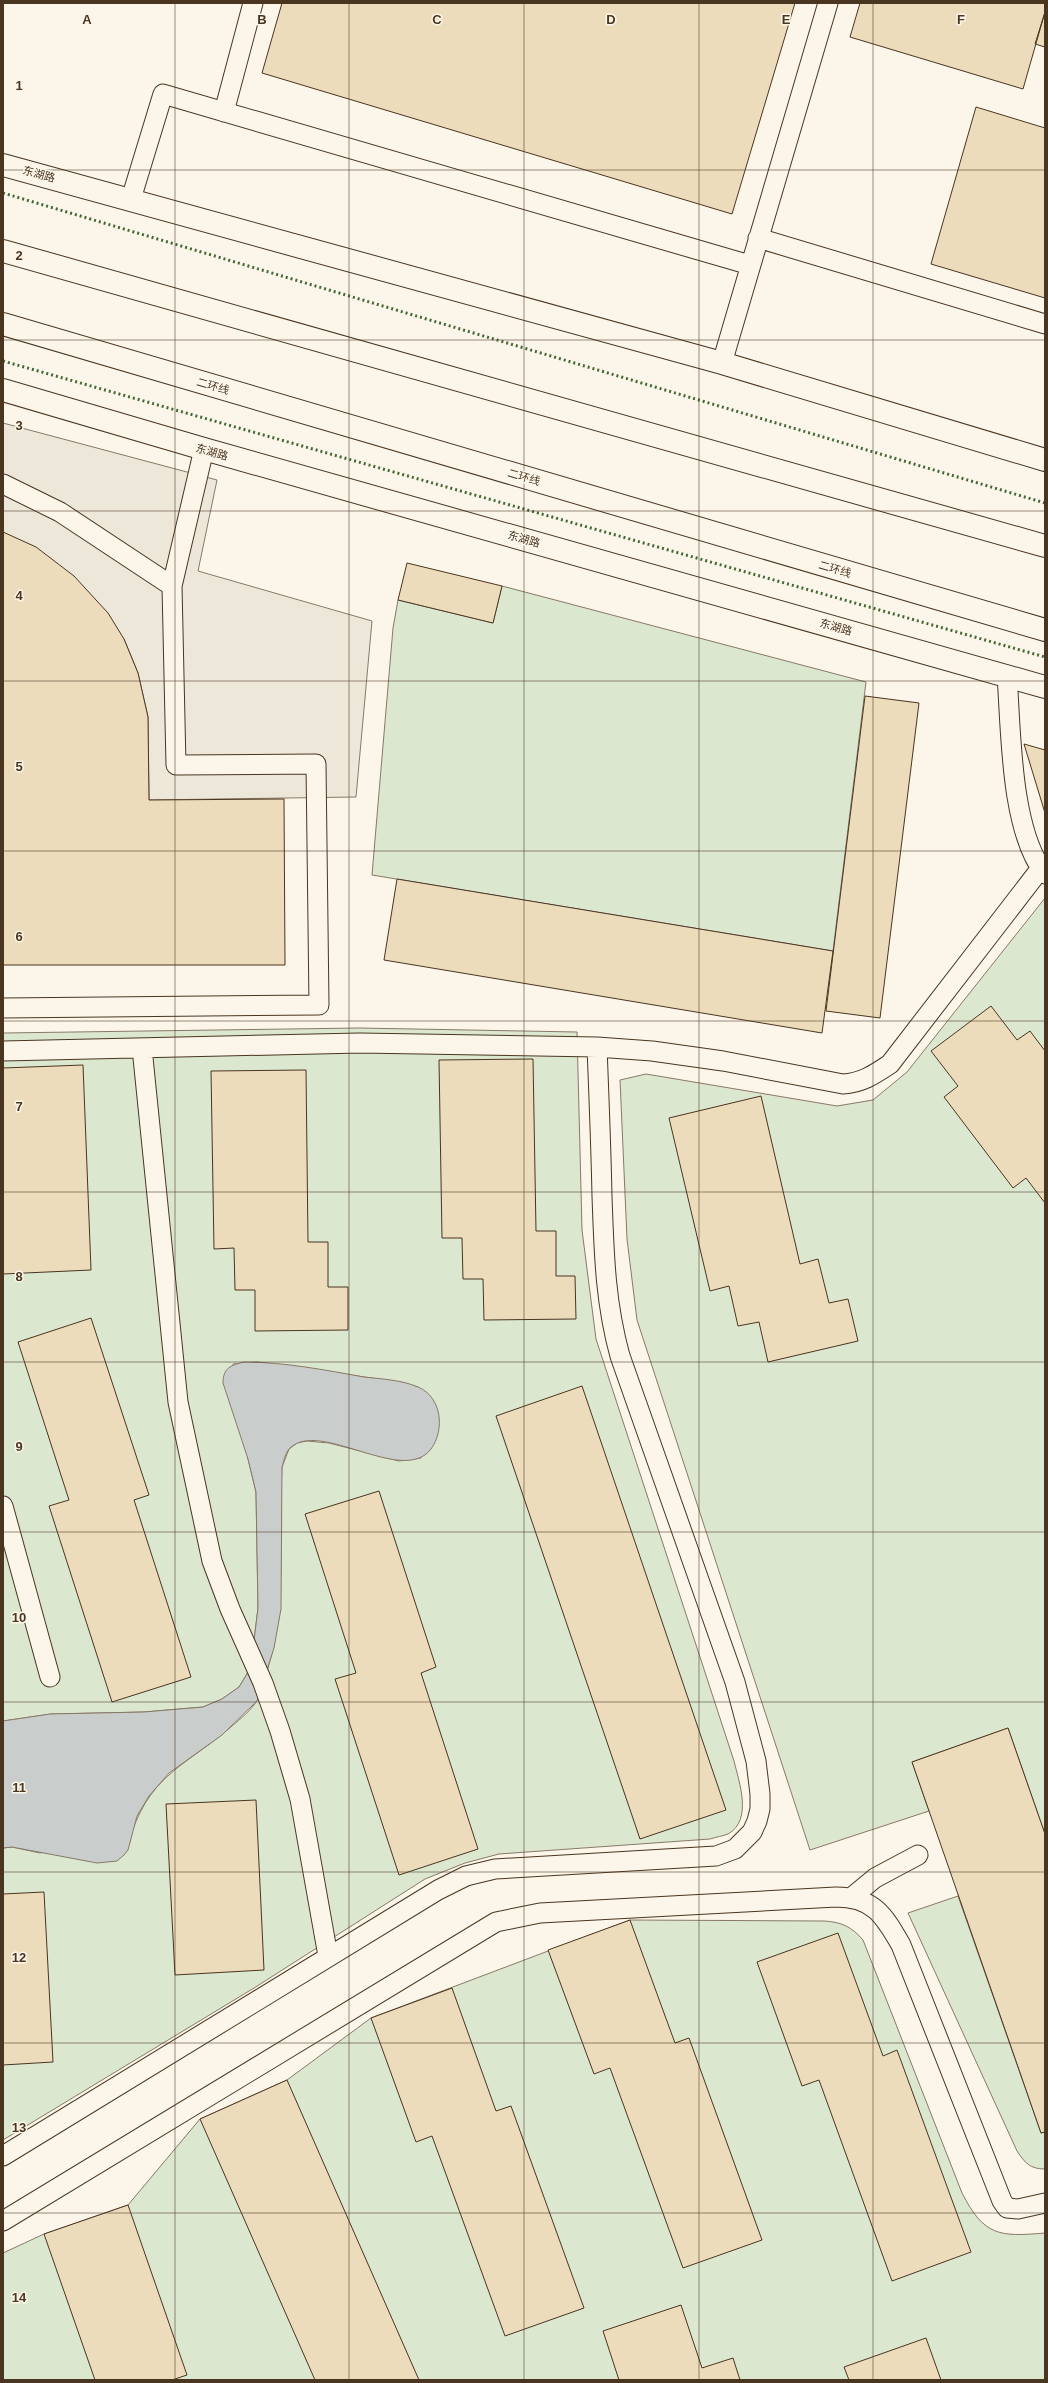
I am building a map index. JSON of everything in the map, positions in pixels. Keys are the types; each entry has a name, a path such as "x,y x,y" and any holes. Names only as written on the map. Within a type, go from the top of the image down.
{"main road":[{"name":"东湖路","path":"3,165 131,199 722,363 1045,460"},
{"path":"3,251 1045,546"},
{"name":"二环线","path":"3,324 1045,630"},
{"name":"东湖路","path":"3,390 204,450 1007,675 1045,687"}],"lane":[{"path":"224,112 253,3"},
{"path":"722,363 828,3"},
{"path":"131,199 163,94 750,265"},
{"path":"758,238 1045,324"},
{"path":"3,1008 319,1005 316,764 176,765 172,586 204,450"},
{"path":"3,484 60,512 172,586"},
{"path":"3,1051 360,1043 597,1047 652,1051 723,1061 843,1084 854,1083 866,1079 890,1064 1043,871 1025,832 1018,806 1007,675"},
{"path":"3,2156 328,1956 438,1890 466,1876 495,1869 716,1856 736,1849 752,1832 760,1809 760,1794 756,1761 735,1682 620,1356 611,1323 606,1292 604,1255 597,1047"},
{"path":"142,1048 178,1402 212,1561 263,1683 280,1731 300,1799 328,1956"},
{"path":"3,1506 50,1677"},
{"path":"852,1897 875,1878 918,1855"},
{"path":"3,2221 496,1922 540,1914 852,1897 869,1903 880,1913 901,1945 1002,2201 1007,2208 1018,2209 1045,2203"}],"green space":[{"path":"502,586 866,682 833,951 372,875 393,628 398,600 493,623"},
{"path":"1045,898 1045,1834 1008,1728 912,1762 929,1811 810,1850 637,1320 627,1239 620,1080 646,1074 837,1106 873,1100 907,1072"},
{"path":"359,1028 577,1032 582,1230 596,1339 734,1761 741,1790 742,1810 740,1820 736,1828 728,1834 710,1839 499,1854 465,1863 425,1879 254,1988 3,2140 3,1848 12,1847 40,1853 132,1832 140,1812 150,1796 161,1783 173,1771 232,1726 255,1704 260,1694 271,1657 276,1630 281,1576 282,1467 289,1449 297,1443 307,1441 329,1443 399,1461 421,1458 418,1387 400,1382 257,1362 233,1364 248,1459 256,1492 258,1608 252,1657 247,1674 239,1687 222,1699 203,1707 144,1712 51,1714 3,1721 3,1033"},
{"path":"958,1896 1041,2133 1045,2132 1045,2169 1035,2168 1028,2164 1017,2151 908,1913"},
{"path":"630,1920 824,1921 846,1926 863,1940 962,2193 970,2207 986,2226 994,2231 1016,2234 1045,2233 1045,2380 3,2380 3,2253 44,2234 128,2205 200,2119 287,2080 371,2018"}],"shaded area":[{"path":"3,423 217,480 198,571 372,621 356,797 149,800 148,717 138,673 124,639 3,532"},
{"path":"244,1362 274,1363 304,1367 399,1381 418,1387 432,1398 439,1415 438,1433 435,1441 431,1449 418,1458 401,1460 382,1457 321,1441 304,1441 290,1448 282,1467 281,1609 274,1648 257,1701 222,1735 169,1773 149,1796 137,1816 128,1850 117,1861 97,1863 12,1847 3,1848 3,1721 50,1714 144,1712 203,1707 222,1699 239,1687 247,1674 252,1657 258,1608 256,1492 248,1459 223,1383 224,1374 229,1368 235,1364"}],"building":[{"path":"282,3 795,3 732,214 262,73"},
{"path":"860,3 1045,3 1045,12 1023,89 850,37"},
{"path":"1045,12 1045,47 1035,44"},
{"path":"976,107 1045,128 1045,298 931,264"},
{"path":"3,532 36,547 74,576 108,613 124,639 138,673 148,717 149,800 284,799 285,965 3,965"},
{"path":"407,563 502,586 493,623 398,600"},
{"path":"865,696 919,703 880,1018 826,1011"},
{"path":"1024,744 1045,750 1045,813"},
{"path":"397,879 833,951 822,1033 384,960"},
{"path":"991,1006 1017,1040 1030,1031 1045,1051 1045,1203 1026,1178 1013,1188 944,1097 958,1086 931,1051"},
{"path":"533,1059 536,1231 556,1231 556,1276 575,1276 576,1319 484,1320 483,1279 463,1279 462,1238 442,1238 439,1060"},
{"path":"83,1065 91,1270 3,1274 3,1068"},
{"path":"306,1070 308,1242 328,1242 328,1287 348,1287 348,1330 255,1331 255,1290 235,1290 234,1248 214,1249 211,1071"},
{"path":"761,1096 800,1264 818,1259 829,1303 848,1299 858,1341 768,1362 759,1322 738,1326 729,1286 710,1291 669,1118"},
{"path":"91,1318 149,1495 134,1500 191,1677 112,1702 49,1506 69,1500 18,1342"},
{"path":"582,1386 726,1810 640,1839 496,1416"},
{"path":"379,1491 436,1667 421,1673 478,1849 399,1875 335,1679 356,1673 305,1514"},
{"path":"1008,1728 1045,1834 1045,2132 1041,2133 912,1762"},
{"path":"256,1800 264,1970 175,1975 166,1804"},
{"path":"44,1892 53,2062 3,2065 3,1894"},
{"path":"630,1920 675,2043 689,2038 762,2240 683,2268 610,2068 594,2074 548,1950"},
{"path":"838,1933 883,2056 897,2050 971,2252 892,2281 819,2080 802,2086 757,1962"},
{"path":"452,1988 496,2111 511,2106 584,2308 505,2336 432,2136 416,2142 371,2018"},
{"path":"287,2080 419,2380 315,2380 200,2119"},
{"path":"128,2205 187,2375 172,2380 95,2380 44,2234"},
{"path":"681,2305 702,2368 733,2358 740,2380 619,2380 603,2331"},
{"path":"926,2338 941,2380 849,2380 844,2367"}],"hedge":[{"path":"3,193 1045,503"},
{"path":"3,361 1045,657"}]}
